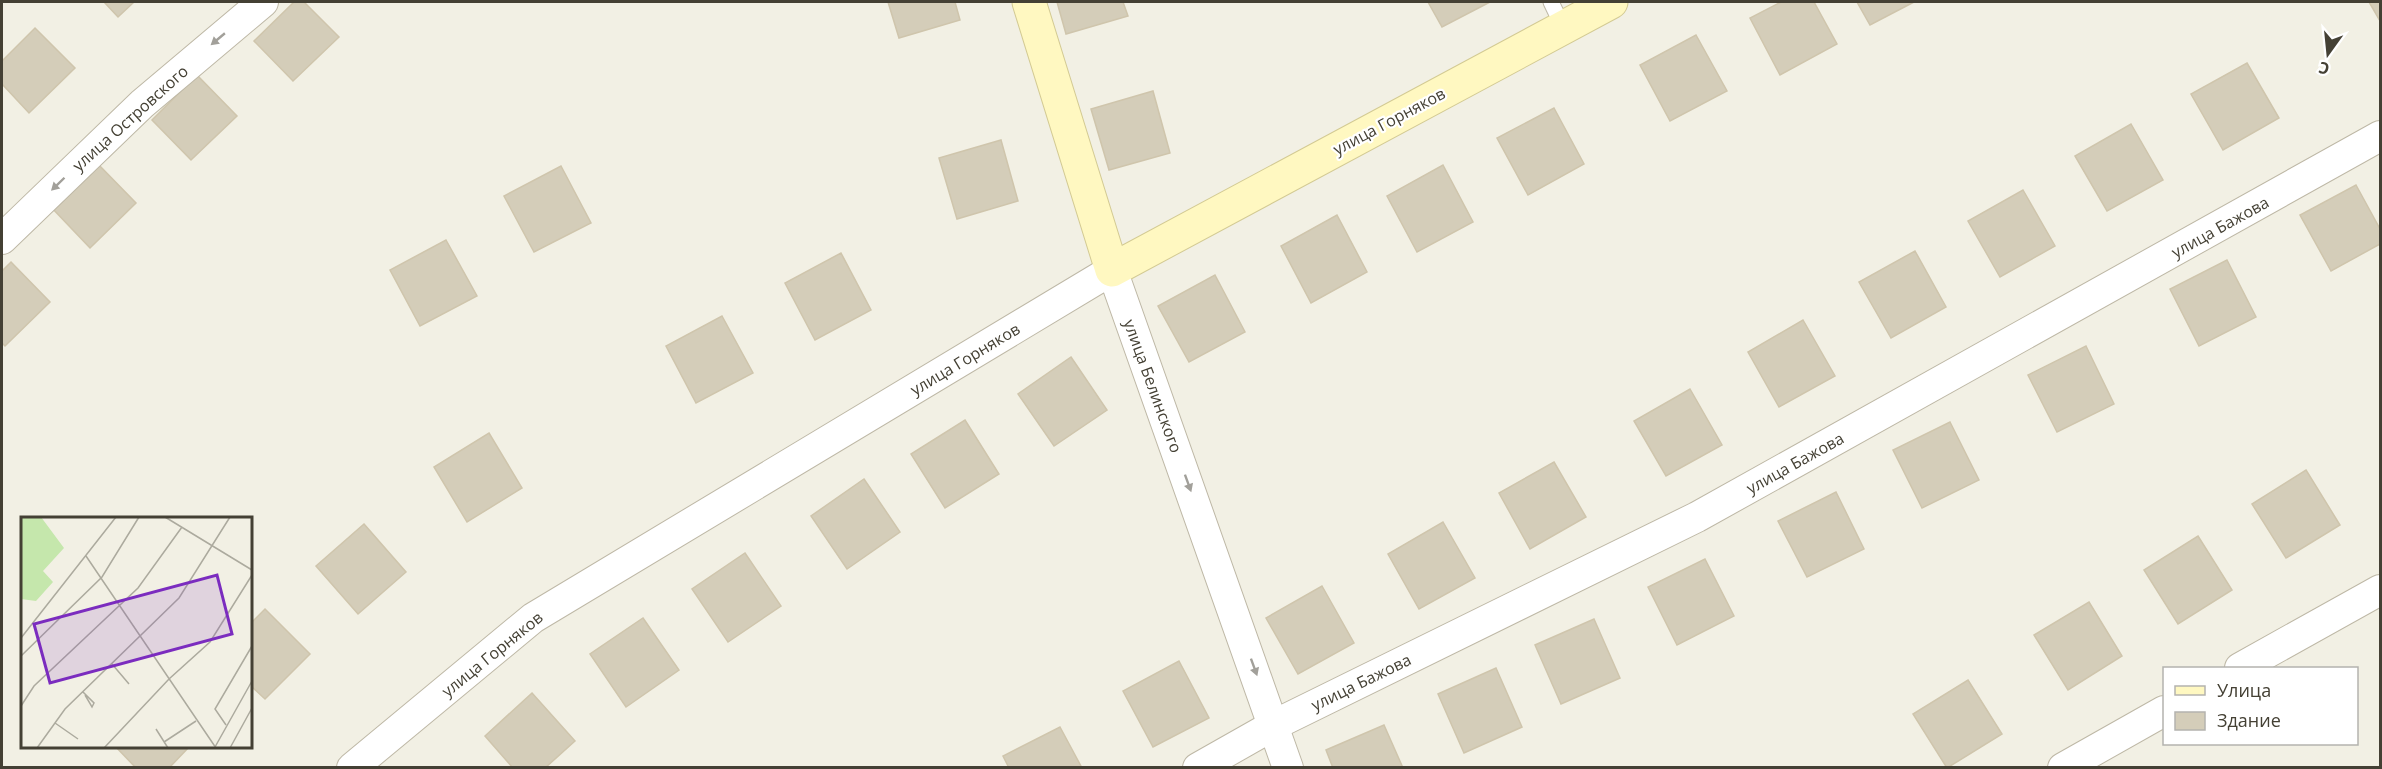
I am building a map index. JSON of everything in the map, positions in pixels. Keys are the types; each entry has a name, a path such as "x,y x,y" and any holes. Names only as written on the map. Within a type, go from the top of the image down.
{"street":[{"name":"улица Островского","path":"2,239 142,104 263,2"},
{"name":"улица Белинского","path":"1029,2 1112,270 1288,768"},
{"name":"улица Горняков","path":"352,768 533,618 1112,270 1557,14 1611,2"},
{"name":"улица Бажова","path":"1198,768 1274,725 1697,517 2380,136"},
{"path":"2244,667 2379,594"},
{"path":"2063,768 2163,712"}],"building":[{"path":"104,2 134,2 118,17"},
{"path":"294,2 304,2 339,37 293,81 254,41"},
{"path":"888,2 955,2 960,20 899,38"},
{"path":"1057,2 1123,2 1128,16 1066,34"},
{"path":"1428,2 1490,2 1442,27"},
{"path":"1781,2 1814,2 1837,44 1780,75 1750,18"},
{"path":"1857,2 1914,2 1870,25"},
{"path":"2369,2 2380,2 2380,21"},
{"path":"35,28 75,68 29,113 2,84 2,61"},
{"path":"1696,35 1727,91 1670,121 1640,65"},
{"path":"2247,63 2279,118 2223,150 2191,94"},
{"path":"197,75 237,116 191,160 152,120"},
{"path":"1153,91 1170,153 1109,170 1091,109"},
{"path":"1554,108 1584,164 1528,195 1497,138"},
{"path":"2131,124 2163,180 2107,211 2075,156"},
{"path":"1001,140 1018,201 957,219 939,158"},
{"path":"97,163 136,203 90,248 51,207"},
{"path":"1443,165 1473,222 1417,252 1387,196"},
{"path":"561,166 591,223 534,252 504,196"},
{"path":"2356,185 2380,229 2380,244 2331,271 2300,215"},
{"path":"2023,190 2055,246 2000,277 1968,221"},
{"path":"1337,215 1367,272 1311,303 1281,246"},
{"path":"446,240 477,296 420,326 390,270"},
{"path":"1915,251 1946,307 1891,338 1859,282"},
{"path":"841,253 871,310 815,340 785,283"},
{"path":"2227,260 2256,317 2199,346 2170,289"},
{"path":"11,262 50,302 5,346 2,343 2,271"},
{"path":"1215,275 1245,332 1189,362 1158,306"},
{"path":"722,316 753,373 696,403 666,346"},
{"path":"1803,320 1835,376 1779,407 1748,352"},
{"path":"2086,346 2114,404 2057,432 2028,375"},
{"path":"1071,357 1107,410 1054,446 1018,394"},
{"path":"1690,389 1722,445 1666,476 1634,421"},
{"path":"965,420 999,474 945,508 911,454"},
{"path":"1950,422 1979,480 1922,508 1893,450"},
{"path":"489,433 522,488 467,522 434,467"},
{"path":"1554,462 1586,517 1530,549 1499,493"},
{"path":"2306,470 2340,525 2286,558 2252,504"},
{"path":"864,479 900,532 847,569 811,516"},
{"path":"1836,492 1864,549 1807,577 1778,521"},
{"path":"1443,522 1475,578 1419,609 1388,554"},
{"path":"364,524 406,572 358,614 316,566"},
{"path":"2198,536 2232,590 2178,624 2144,570"},
{"path":"745,553 781,606 728,642 692,589"},
{"path":"1705,559 1734,616 1677,645 1648,587"},
{"path":"1322,586 1354,643 1298,674 1266,618"},
{"path":"2089,602 2122,656 2068,690 2034,635"},
{"path":"265,609 310,654 265,699 252,687 252,622"},
{"path":"643,618 679,670 626,707 590,654"},
{"path":"1594,619 1620,678 1561,704 1535,645"},
{"path":"1179,661 1209,718 1153,747 1123,691"},
{"path":"1496,668 1522,727 1464,753 1438,694"},
{"path":"1968,680 2002,734 1947,768 1913,714"},
{"path":"532,693 575,741 545,768 513,768 485,736"},
{"path":"1384,725 1403,768 1333,768 1326,750"},
{"path":"1060,727 1082,768 1009,768 1003,756"},
{"path":"117,748 188,748 169,768 136,768"}]}
